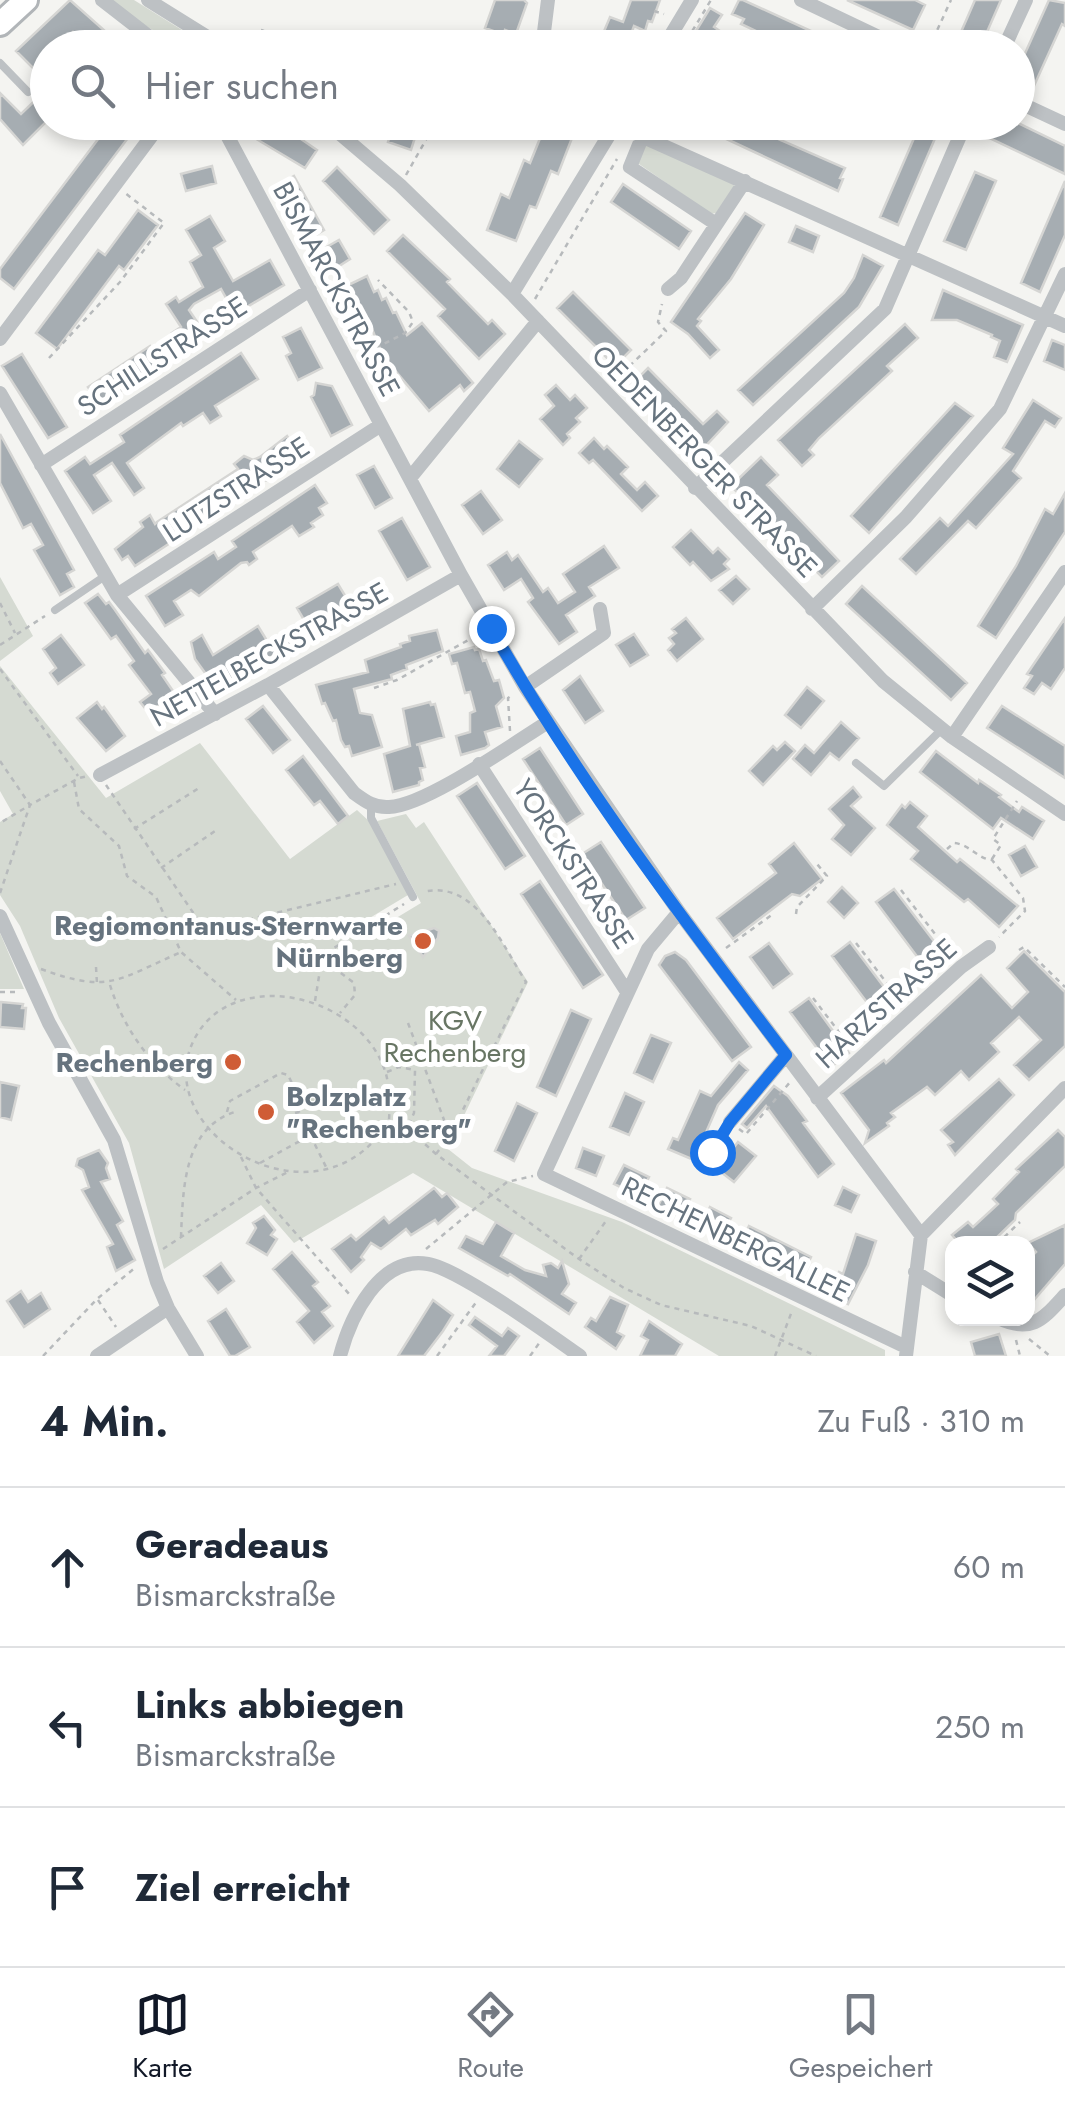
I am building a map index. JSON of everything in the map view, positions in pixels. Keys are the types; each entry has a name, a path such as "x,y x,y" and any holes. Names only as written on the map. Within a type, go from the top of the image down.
{"main road":[{"path":"0,24 26,0"}],"street":[{"path":"102,0 141,30"},
{"path":"148,0 194,30"},
{"path":"544,30 548,0"},
{"path":"674,30 692,0"},
{"path":"801,0 864,30"},
{"path":"1012,30 1026,0"},
{"path":"1035,110 1065,124"},
{"path":"0,339 149,140"},
{"name":"BISMARCKSTRASSE","path":"230,140 524,687 678,912 921,1235"},
{"name":"OEDENBERGER STRASSE","path":"347,140 400,184 512,294 883,681 947,733 1065,814"},
{"path":"512,294 605,140"},
{"path":"635,140 630,167 716,224"},
{"path":"655,140 1065,326"},
{"path":"695,488 886,309 958,140"},
{"path":"668,289 681,278 745,181"},
{"path":"812,609 906,517 1000,409 1065,274"},
{"name":"SCHILLSTRASSE","path":"40,465 310,290"},
{"path":"410,478 533,316"},
{"path":"0,393 105,576 214,714"},
{"name":"LUTZSTRASSE","path":"118,595 381,425"},
{"path":"947,733 1065,572"},
{"name":"NETTELBECKSTRASSE","path":"100,775 268,685 461,574"},
{"path":"524,687 604,634 600,609"},
{"path":"268,685 354,792 370,805 396,806 427,796 548,722"},
{"name":"YORCKSTRASSE","path":"478,764 627,992"},
{"path":"544,1174 648,949 678,912"},
{"path":"0,916 49,1023 114,1140 168,1308 197,1356"},
{"name":"HARZSTRASSE","path":"817,1098 961,967 989,948"},
{"path":"730,1122 786,1055"},
{"path":"906,1352 921,1235 1065,1088"},
{"name":"RECHENBERGALLEE","path":"544,1174 906,1352"},
{"path":"340,1356 360,1305 387,1276 425,1263 483,1293 580,1356"},
{"path":"914,1272 945,1291"},
{"path":"1035,1322 1042,1321 1065,1295"},
{"path":"97,1356 168,1308"}],"lane":[{"path":"0,63 28,92"},
{"path":"55,610 105,576"},
{"path":"856,762 884,786 947,733"},
{"path":"370,805 371,818 414,898"},
{"path":"712,1152 730,1122"}],"path":[{"path":"693,30 711,0"},
{"path":"938,30 952,0"},
{"path":"654,11 661,13"},
{"path":"400,184 426,140"},
{"path":"533,316 632,140"},
{"path":"598,153 615,164"},
{"path":"49,358 120,282 164,223 116,186"},
{"path":"349,363 388,344 412,325 408,312 378,280"},
{"path":"604,392 666,331 658,322 668,289"},
{"path":"0,602 15,634"},
{"path":"0,646 55,610"},
{"path":"374,688 397,680 491,628"},
{"path":"0,670 79,778"},
{"path":"499,752 495,744 511,734 508,698 524,687"},
{"path":"0,761 30,806"},
{"path":"0,823 79,778 100,775 204,930 405,880"},
{"path":"74,781 80,809 119,846 126,876 156,897 181,952 237,1000"},
{"path":"992,860 1001,845 993,839 1026,787"},
{"path":"134,829 199,788"},
{"path":"0,893 30,806"},
{"path":"161,868 218,829"},
{"path":"947,849 954,842 960,843 992,860 1026,904 1025,911 989,948"},
{"path":"796,914 827,876 817,864"},
{"path":"315,1003 326,952 414,898 440,888 468,901 482,913 526,982 450,1136 436,1154"},
{"path":"902,890 961,967"},
{"path":"712,958 773,914"},
{"path":"856,942 900,1001"},
{"path":"1019,950 1024,948 1065,987"},
{"path":"40,968 110,984 181,952"},
{"path":"321,966 338,971 354,983 354,995 339,1015"},
{"path":"96,967 98,984"},
{"path":"110,984 120,1016 139,1046 187,1091 221,1142 240,1156 288,1172 327,1169 372,1146 389,1120 386,1072 361,1034 339,1015 315,1003 280,995 237,1000 204,1023 186,1060 187,1091"},
{"path":"0,992 21,992"},
{"path":"813,998 850,1046"},
{"path":"408,1023 450,1136"},
{"path":"386,1072 399,1067 416,1070 414,1113 408,1128"},
{"path":"227,1114 230,1101 280,1072 288,1075 302,1104 297,1112 327,1169"},
{"path":"730,1122 746,1134 799,1073"},
{"path":"181,1238 187,1168 208,1125 238,1111"},
{"path":"389,1120 408,1128 491,1195 624,1288 662,1305 751,1326 816,1356"},
{"path":"258,1164 310,1136"},
{"path":"240,1156 256,1188 360,1305"},
{"path":"43,1356 97,1299 149,1257 256,1188 288,1172"},
{"path":"425,1263 426,1247 507,1182 544,1174"},
{"path":"578,1259 616,1208"},
{"path":"1005,1236 1020,1222"},
{"path":"437,1356 483,1293"},
{"path":"775,1356 797,1297"},
{"path":"97,1299 124,1338"},
{"path":"1017,1326 1020,1356"},
{"path":"1018,1326 1032,1345 1050,1356"}],"green space":[{"path":"110,0 134,0 182,30 153,30"},
{"path":"646,144 735,185 716,213 711,214 639,164"},
{"path":"0,577 33,636 0,661"},
{"name":"KGV Rechenberg","path":"0,666 106,798 200,743 290,859 357,810 370,822 408,895 343,934 373,932 421,903 377,821 406,814 416,828 424,822 528,982 448,1149 472,1168 622,1222 885,1350 885,1356 719,1356 413,1173 294,1243 261,1205 164,1269 129,1143 59,1018 20,926 0,895 0,822 13,814 0,791"},
{"path":"0,933 24,989 0,989"}],"building":[{"path":"70,0 104,30 38,30"},
{"path":"495,0 527,3 517,30 485,28"},
{"path":"631,0 660,0 645,30 634,26 633,30 605,30 610,17 623,22"},
{"path":"739,0 743,0 809,30 754,30 741,24 744,19 732,14"},
{"path":"847,0 915,0 925,5 913,30"},
{"path":"975,0 1001,0 988,30 962,30"},
{"path":"1049,0 1065,3 1065,26 1062,24 1035,84 1035,31"},
{"path":"710,8 722,15 714,27 718,30 697,30"},
{"path":"30,38 30,65 16,51"},
{"path":"0,93 21,114 30,105 30,138 23,145 0,119"},
{"path":"1035,131 1065,146 1065,174 993,140 1035,140"},
{"path":"97,140 126,140 14,289 0,278 0,269"},
{"path":"258,140 302,140 317,150 305,168"},
{"path":"389,140 414,140 411,150"},
{"path":"539,140 571,140 558,174 551,171 536,208 530,206 516,241 487,230 501,194 509,198 524,160 530,163"},
{"path":"729,140 780,140 845,168 838,191"},
{"path":"913,140 934,140 898,225 880,217"},
{"path":"212,166 216,183 186,191 181,174"},
{"path":"337,167 389,220 374,234 323,181"},
{"path":"975,172 996,181 966,250 944,241"},
{"path":"294,176 324,230 302,243 271,189"},
{"path":"1065,181 1065,235 1040,292 1021,283"},
{"path":"623,184 691,231 679,249 611,202"},
{"path":"138,210 158,225 124,270 119,266 57,349 36,333 98,250 105,255"},
{"path":"745,213 764,225 731,279 698,319 701,321 697,326 719,350 710,358 671,322"},
{"path":"210,216 225,241 214,248 233,281 270,260 284,285 235,314 221,289 194,304 189,310 206,335 100,405 88,387 150,346 153,352 175,338 172,333 181,327 166,304 176,297 179,302 203,287 190,262 201,255 186,230"},
{"path":"796,226 819,236 813,252 789,242"},
{"path":"403,235 450,279 447,282 488,324 492,320 505,334 479,359 438,316 445,309 387,251"},
{"path":"339,240 350,259 336,268 325,248"},
{"path":"863,255 883,266 859,307 753,405 738,390 844,293"},
{"path":"367,276 374,292 378,290 382,300 386,298 393,313 396,312 407,335 422,323 473,383 464,391 460,385 429,411 383,356 370,324 367,326 342,288"},
{"path":"943,290 1023,325 1007,362 994,357 1000,341 992,335 957,320 932,320"},
{"path":"573,292 631,350 615,366 557,308"},
{"path":"905,324 918,338 887,366 892,371 819,438 809,450 814,455 802,466 778,440"},
{"path":"301,328 322,368 298,380 286,356 291,353 283,337"},
{"path":"1052,340 1065,345 1065,370 1044,361"},
{"path":"241,353 258,379 215,406 221,416 210,423 203,413 183,426 181,423 127,463 144,488 134,495 112,463 94,475 111,501 93,513 65,471 85,457 90,464 124,442 120,435"},
{"path":"22,354 67,427 48,438 2,366"},
{"path":"648,368 703,424 717,411 728,422 700,452 633,383"},
{"path":"316,383 332,386 352,425 331,436 311,397"},
{"path":"556,385 570,400 575,395 587,408 576,418 580,422 567,434 570,438 563,445 540,419 554,406 545,395"},
{"path":"1033,400 1061,418 1055,427 1045,421 1013,471 1021,478 976,528 968,521 916,574 900,559 940,518 948,526 1013,454 1003,448"},
{"path":"955,403 973,416 869,533 851,516"},
{"path":"0,434 74,570 67,574 74,587 60,595 34,550 43,545 31,524 23,528 0,483"},
{"path":"287,436 301,457 282,469 274,458 269,481 243,476 251,490 135,566 128,556 122,560 115,549 143,527 140,522 150,515 155,524 238,469 234,464 244,456 253,460 260,457"},
{"path":"594,438 628,467 621,474 637,490 645,482 658,496 642,511 593,460 589,463 579,453"},
{"path":"519,441 542,459 519,487 497,469"},
{"path":"761,457 778,475 767,485 839,561 822,577 731,486"},
{"path":"374,466 392,498 375,508 357,475"},
{"path":"315,485 327,503 319,508 323,515 311,523 314,527 299,536 292,526 253,552 257,559 249,565 241,563 199,596 191,590 174,601 183,615 165,626 146,596 214,552 218,559 236,547 232,541"},
{"path":"481,491 502,520 483,534 462,505"},
{"path":"1065,493 1065,532 996,638 978,626 1016,566 1045,509 1053,514"},
{"path":"402,518 430,567 407,580 379,531"},
{"path":"691,530 713,553 718,548 729,559 724,564 729,569 711,581 673,547"},
{"path":"604,546 619,568 589,587 595,596 566,615 577,632 559,644 528,602 533,598 521,579 504,590 488,565 507,552 512,560 518,555 543,592 548,588 558,603 575,592 563,574"},
{"path":"736,576 749,589 733,604 719,590"},
{"path":"378,582 386,596 368,606 365,601 311,632 297,608 338,584 347,599"},
{"path":"862,586 967,683 951,700 846,604"},
{"path":"98,594 106,604 109,602 145,653 148,650 175,694 149,713 140,702 151,694 129,665 134,661 116,636 111,639 85,603"},
{"path":"686,618 703,639 677,661 668,650 674,644 669,638 676,633 672,629"},
{"path":"1065,618 1065,668 1051,689 1042,683 1034,694 1024,688 1032,676 1027,674"},
{"path":"258,626 269,644 287,633 294,644 216,688 195,659 191,642 202,635 213,655"},
{"path":"437,630 443,651 406,665 407,669 391,675 392,679 354,689 360,713 372,715 382,747 352,756 349,746 345,747 341,740 336,720 322,704 316,685 368,672 365,660 401,647 400,644 410,641 409,636"},
{"path":"634,634 648,655 630,666 616,645"},
{"path":"61,635 84,665 58,684 50,673 56,668 43,649"},
{"path":"474,647 486,660 494,681 499,680 504,698 496,706 502,727 485,732 489,745 485,748 461,755 456,736 470,732 470,713 475,711 470,692 465,693 457,663 452,664 449,654"},
{"path":"580,676 603,711 585,723 563,690"},
{"path":"807,687 824,701 801,728 785,715"},
{"path":"97,702 125,736 106,751 77,718"},
{"path":"430,702 435,704 444,737 419,744 425,767 420,768 423,780 419,785 393,792 384,754 410,746 403,709"},
{"path":"263,706 290,740 273,753 246,719"},
{"path":"1002,706 1065,746 1065,778 987,728"},
{"path":"841,722 859,738 839,760 830,753 811,775 793,759 805,745 814,753"},
{"path":"785,742 795,751 763,785 749,771 773,746 777,750"},
{"path":"540,748 583,814 566,825 523,759"},
{"path":"936,751 1001,795 1019,812 1022,807 1044,821 1033,839 1001,818 993,829 920,772"},
{"path":"303,756 348,816 338,824 320,801 314,805 286,770"},
{"path":"477,783 525,856 505,869 457,796"},
{"path":"853,787 861,797 851,806 875,828 851,855 832,839 844,825 829,809"},
{"path":"910,802 927,816 918,827 957,862 960,859 1018,906 999,927 968,899 964,902 911,859 918,851 887,825 902,805 905,808"},
{"path":"601,842 645,908 626,920 582,854"},
{"path":"794,843 822,879 800,896 792,894 733,939 717,918 776,873 769,864"},
{"path":"1025,846 1037,867 1021,876 1009,855"},
{"path":"540,881 603,975 583,988 521,894"},
{"path":"842,887 858,903 844,918 828,902"},
{"path":"894,889 949,961 931,975 876,902"},
{"name":"Regiomontanus-Sternwarte Nürnberg","path":"434,928 439,931 438,938 423,957 409,936"},
{"path":"850,942 899,1007 881,1021 832,956"},
{"path":"769,943 792,974 773,988 750,957"},
{"path":"1024,951 1065,992 1065,1046 1029,1080 1014,1065 1041,1040 1019,1017 991,1043 999,1052 969,1080 961,1071 935,1095 927,1087 891,1113 895,1117 887,1123 889,1126 865,1143 869,1130 841,1093 884,1060 886,1063 981,975 1012,1008 1028,992 1007,968"},
{"path":"675,952 686,960 751,1047 732,1061 659,965 665,956"},
{"path":"809,998 849,1053 831,1067 790,1012"},
{"path":"1,1002 23,1004 24,1029 0,1027"},
{"path":"571,1010 591,1019 556,1096 537,1087"},
{"path":"651,1035 671,1043 653,1082 634,1073"},
{"path":"739,1062 748,1070 718,1105 694,1160 668,1149 673,1138 678,1140 700,1091 711,1096"},
{"path":"999,1079 1014,1095 955,1155 948,1145 953,1142 941,1130"},
{"path":"0,1082 19,1086 11,1120 0,1117"},
{"path":"774,1086 788,1096 834,1164 818,1177 766,1106 747,1128 742,1124"},
{"path":"625,1093 644,1102 629,1135 610,1127"},
{"path":"517,1103 537,1113 514,1161 495,1151"},
{"path":"1058,1130 1065,1137 1065,1166 1016,1213 1015,1220 998,1236 953,1236 968,1222 973,1227 998,1204 993,1199 1019,1172 1016,1169"},
{"path":"738,1142 756,1156 734,1182 717,1169"},
{"path":"583,1148 604,1156 596,1176 576,1168"},
{"path":"99,1150 108,1163 110,1179 101,1182 123,1221 117,1225 135,1260 116,1271 107,1247 113,1244 82,1190 89,1187 83,1170 76,1166 78,1159"},
{"path":"624,1165 649,1177 639,1196 614,1184"},
{"path":"843,1187 859,1195 851,1212 835,1205"},
{"path":"434,1188 442,1197 447,1193 458,1207 438,1224 435,1220 411,1235 406,1229 381,1249 371,1243 361,1257 364,1260 351,1272 332,1249 351,1235 356,1240 384,1217 389,1223"},
{"path":"667,1188 690,1199 681,1217 658,1206"},
{"path":"710,1207 731,1218 721,1237 700,1227"},
{"path":"264,1216 275,1230 271,1235 277,1239 267,1255 247,1243 256,1228 253,1223"},
{"path":"496,1222 514,1233 501,1256 525,1270 546,1276 543,1265 551,1263 558,1268 562,1261 569,1284 562,1294 576,1303 569,1314 510,1274 459,1248 466,1236 483,1244"},
{"path":"1065,1225 1065,1264 1035,1299 1036,1252 1035,1240"},
{"path":"749,1226 811,1257 802,1276 739,1246"},
{"path":"856,1234 876,1241 848,1304 828,1294 839,1272 843,1274"},
{"path":"292,1252 318,1282 313,1286 330,1306 322,1312 333,1326 314,1343 297,1322 309,1311 273,1269"},
{"path":"221,1263 234,1281 218,1293 204,1276"},
{"path":"21,1291 28,1302 41,1293 50,1309 24,1327 7,1301"},
{"path":"610,1297 628,1305 617,1332 624,1336 616,1349 585,1327 591,1318 596,1321"},
{"path":"433,1300 453,1315 443,1331 424,1356 398,1356"},
{"path":"226,1309 250,1347 235,1356 230,1356 208,1321"},
{"path":"475,1317 502,1336 508,1328 519,1336 504,1356 489,1356 497,1346 469,1325"},
{"path":"649,1321 682,1344 675,1356 640,1356 648,1340 641,1336"},
{"path":"999,1334 1006,1356 975,1356 971,1342"}],"place":[{"name":"Regiomontanus-Sternwarte Nürnberg","path":"423,941"},
{"name":"Rechenberg","path":"233,1062"},
{"name":"Bolzplatz \"Rechenberg\"","path":"266,1112"}],"route":[{"path":"491,628 524,687 678,912 786,1055 730,1122 712,1152"}]}
